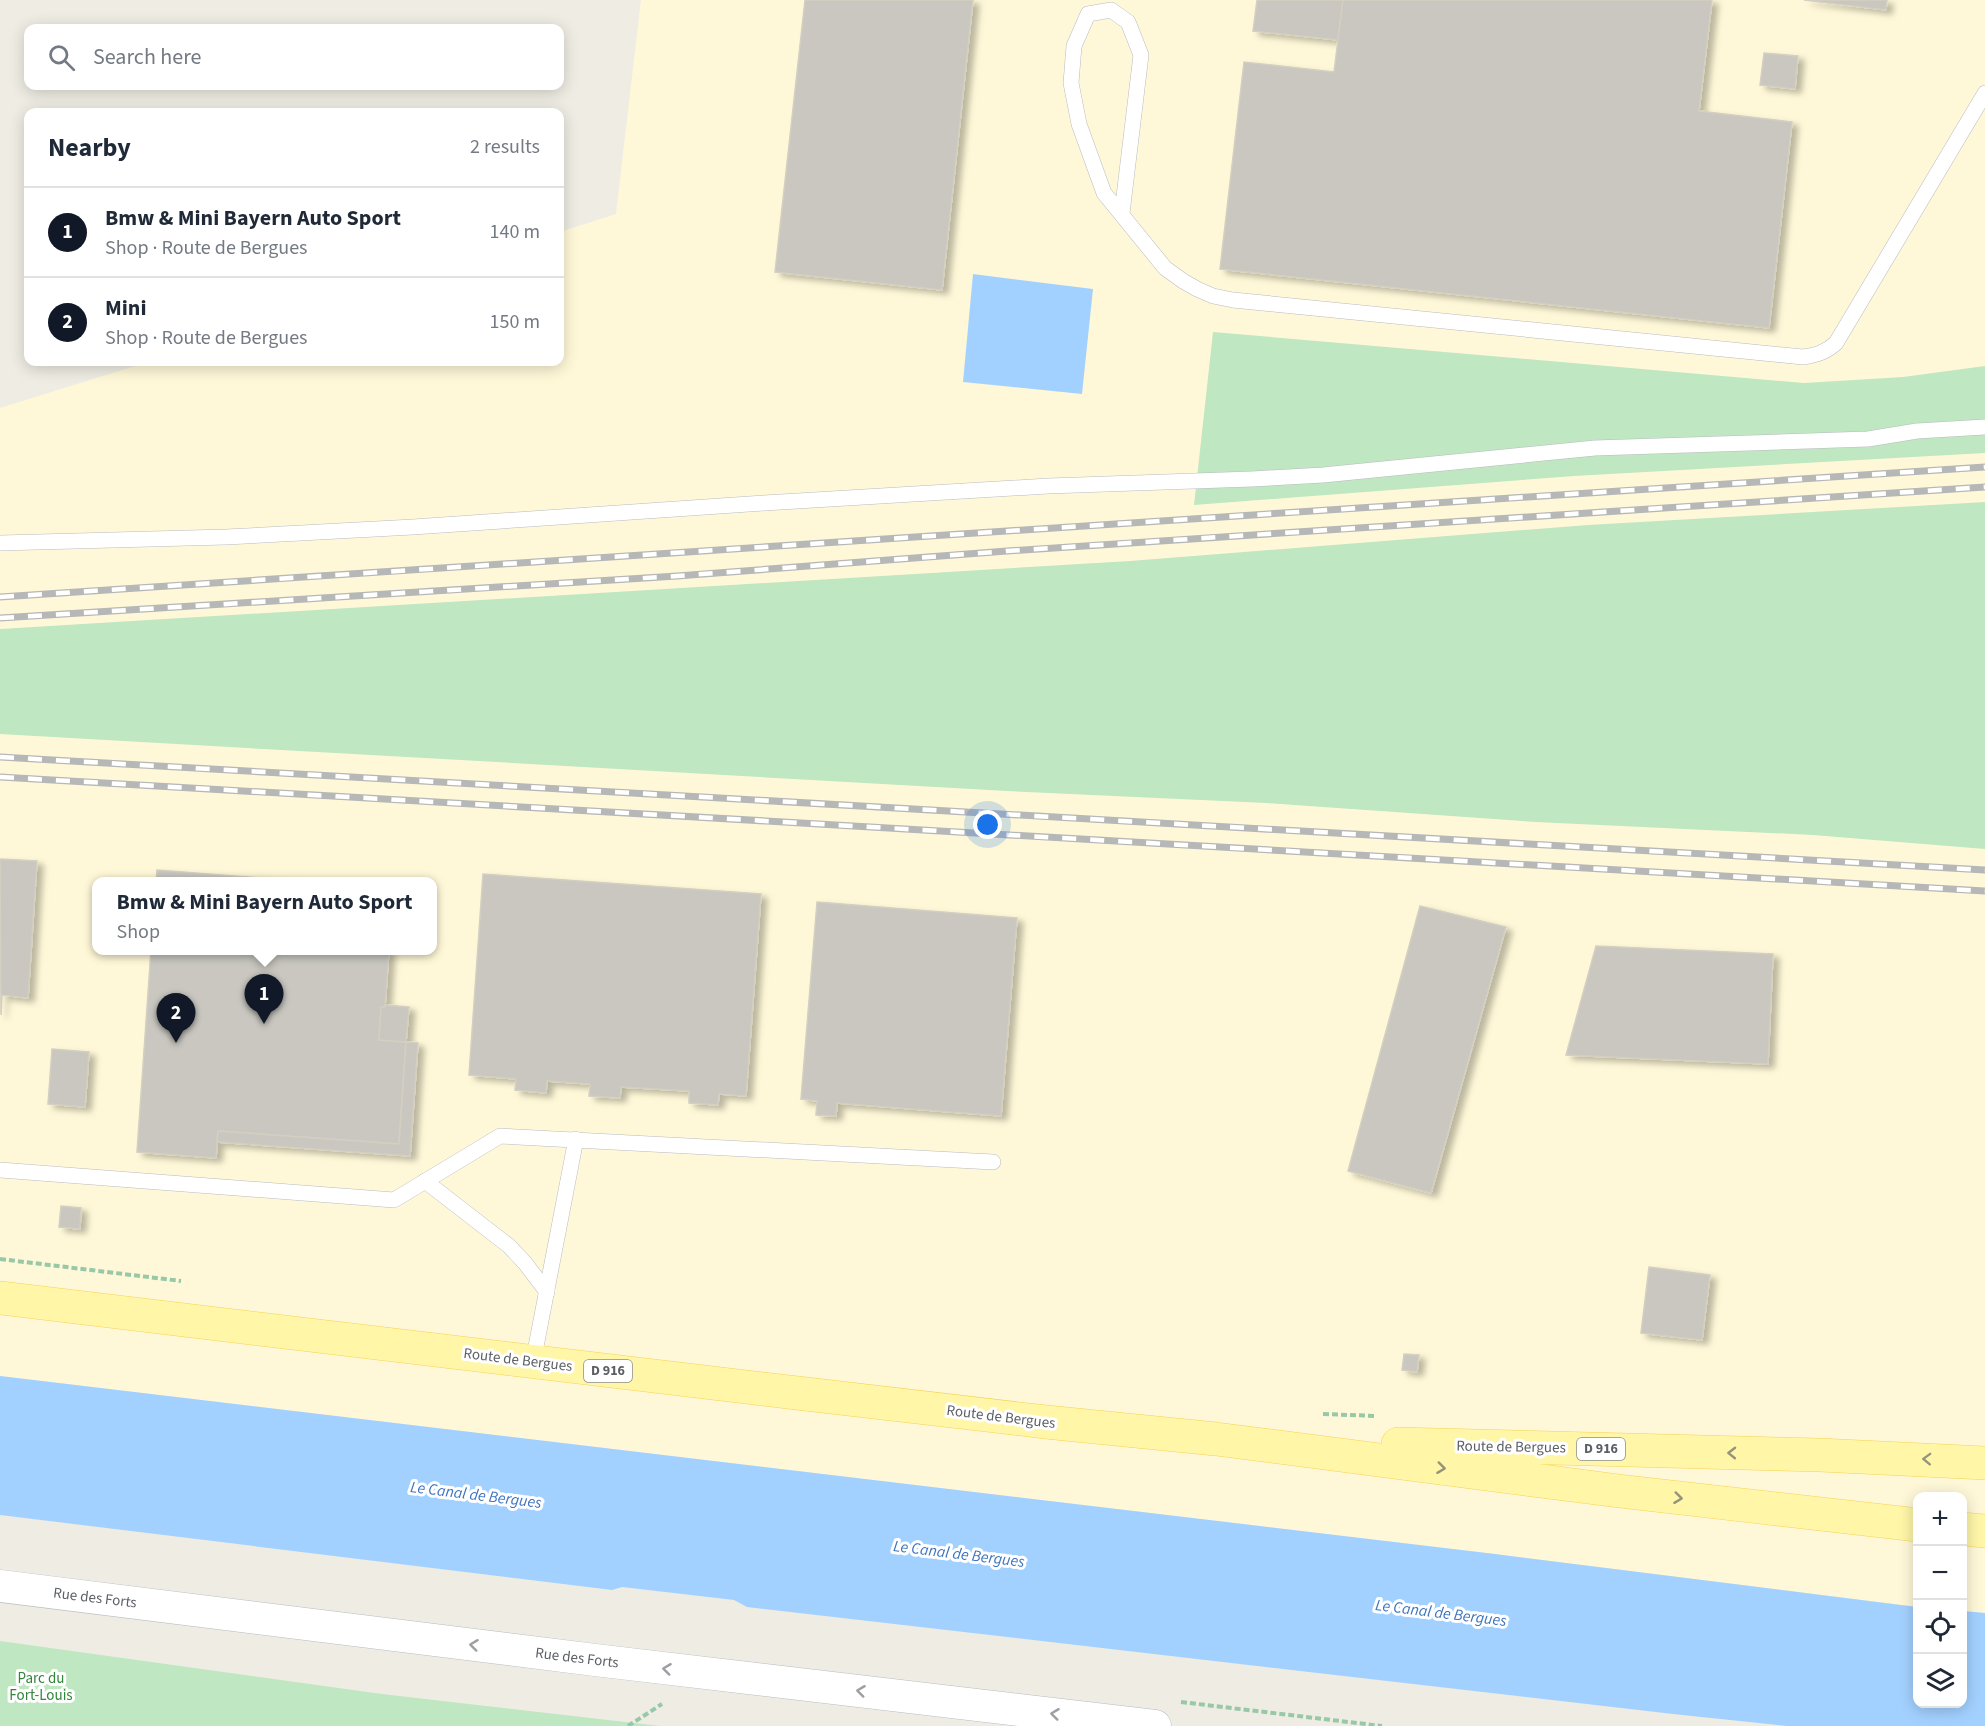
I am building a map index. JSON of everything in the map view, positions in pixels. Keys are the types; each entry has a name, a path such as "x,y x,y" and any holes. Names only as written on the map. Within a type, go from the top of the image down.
{"main road":[{"name":"Route de Bergues","path":"0,1298 1046,1422 1216,1439 1913,1525"},
{"name":"Route de Bergues","path":"1216,1439 1820,1455 1985,1463"},
{"path":"1967,1515 1985,1515"},
{"path":"1839,1517 1913,1516"},
{"path":"1967,1530 1985,1532"}],"street":[{"name":"Rue des Forts","path":"0,1586 595,1660 1155,1726"}],"lane":[{"path":"1122,213 1141,55 1128,22 1111,10 1088,14 1074,46 1071,83 1079,124 1104,193 1165,268 1197,289 1213,296 1233,300 1803,357 1814,356 1827,351 1836,343 1985,93"},
{"path":"0,543 413,527 1036,487 1323,475 1594,448 1775,440 1868,439 1917,431 1985,427"},
{"path":"0,1170 394,1200 500,1136 993,1162"},
{"path":"533,1362 576,1139"},
{"path":"426,1181 509,1246 547,1292"}],"path":[{"path":"0,1259 190,1282"},
{"path":"1320,1414 1380,1416"}],"shaded area":[{"path":"641,0 1985,0 1985,1613 1967,1611 1967,1492 1913,1492 1913,1606 1495,1554 0,1376 0,408 135,366 564,366 564,231 616,214"}],"green space":[{"path":"1213,332 1804,383 1903,377 1985,366 1985,453 1574,476 1194,505"},
{"path":"1985,502 1985,849 1813,835 1536,822 1266,803 1007,791 0,734 0,629 1130,561 1588,525"},
{"name":"Parc du Fort-Louis","path":"0,1641 382,1694 660,1726 0,1726"}],"water":[{"path":"973,274 1093,289 1082,394 963,382"},
{"name":"Le Canal de Bergues","path":"0,1376 1495,1554 1913,1606 1913,1708 1967,1708 1967,1611 1985,1613 1985,1726 1787,1726 1673,1714 747,1607 734,1600 622,1587 612,1590 0,1515"}],"building":[{"path":"805,0 973,0 942,290 775,272"},
{"path":"1257,0 1343,0 1338,40 1253,31"},
{"path":"1343,0 1712,0 1699,111 1792,122 1769,328 1220,269 1244,62 1334,72"},
{"path":"1804,0 1887,0 1886,10"},
{"path":"1764,53 1798,56 1795,89 1760,85"},
{"path":"0,859 37,861 28,998 2,995 1,1015"},
{"path":"157,870 248,877 156,877"},
{"path":"483,874 761,894 746,1096 719,1094 718,1105 689,1103 689,1091 621,1087 620,1098 589,1096 590,1084 547,1081 546,1093 515,1090 516,1079 469,1075"},
{"path":"817,902 1017,918 1001,1116 837,1103 836,1116 816,1115 817,1101 801,1099"},
{"path":"1420,906 1506,927 1431,1193 1348,1171"},
{"path":"1596,946 1773,954 1768,1064 1566,1055"},
{"path":"151,955 389,955 385,1007 381,1007 379,1040 406,1042 399,1144 218,1131 216,1158 137,1152"},
{"path":"385,1005 409,1007 406,1042 379,1040 381,1007"},
{"path":"406,1042 418,1043 410,1156 217,1142 218,1131 399,1144"},
{"path":"52,1049 89,1052 85,1107 48,1104"},
{"path":"61,1206 81,1208 80,1229 59,1227"},
{"path":"1649,1267 1710,1275 1702,1340 1641,1333"},
{"path":"1404,1354 1419,1355 1417,1372 1402,1370"}],"railway":[{"path":"0,597 1985,467"},
{"path":"0,618 677,576 1007,551 1985,487"},
{"path":"0,757 1985,870"},
{"path":"0,777 1985,891"}],"place":[{"name":"Bmw & Mini Bayern Auto Sport","path":"264,1024"},
{"name":"Mini","path":"176,1043"}]}
